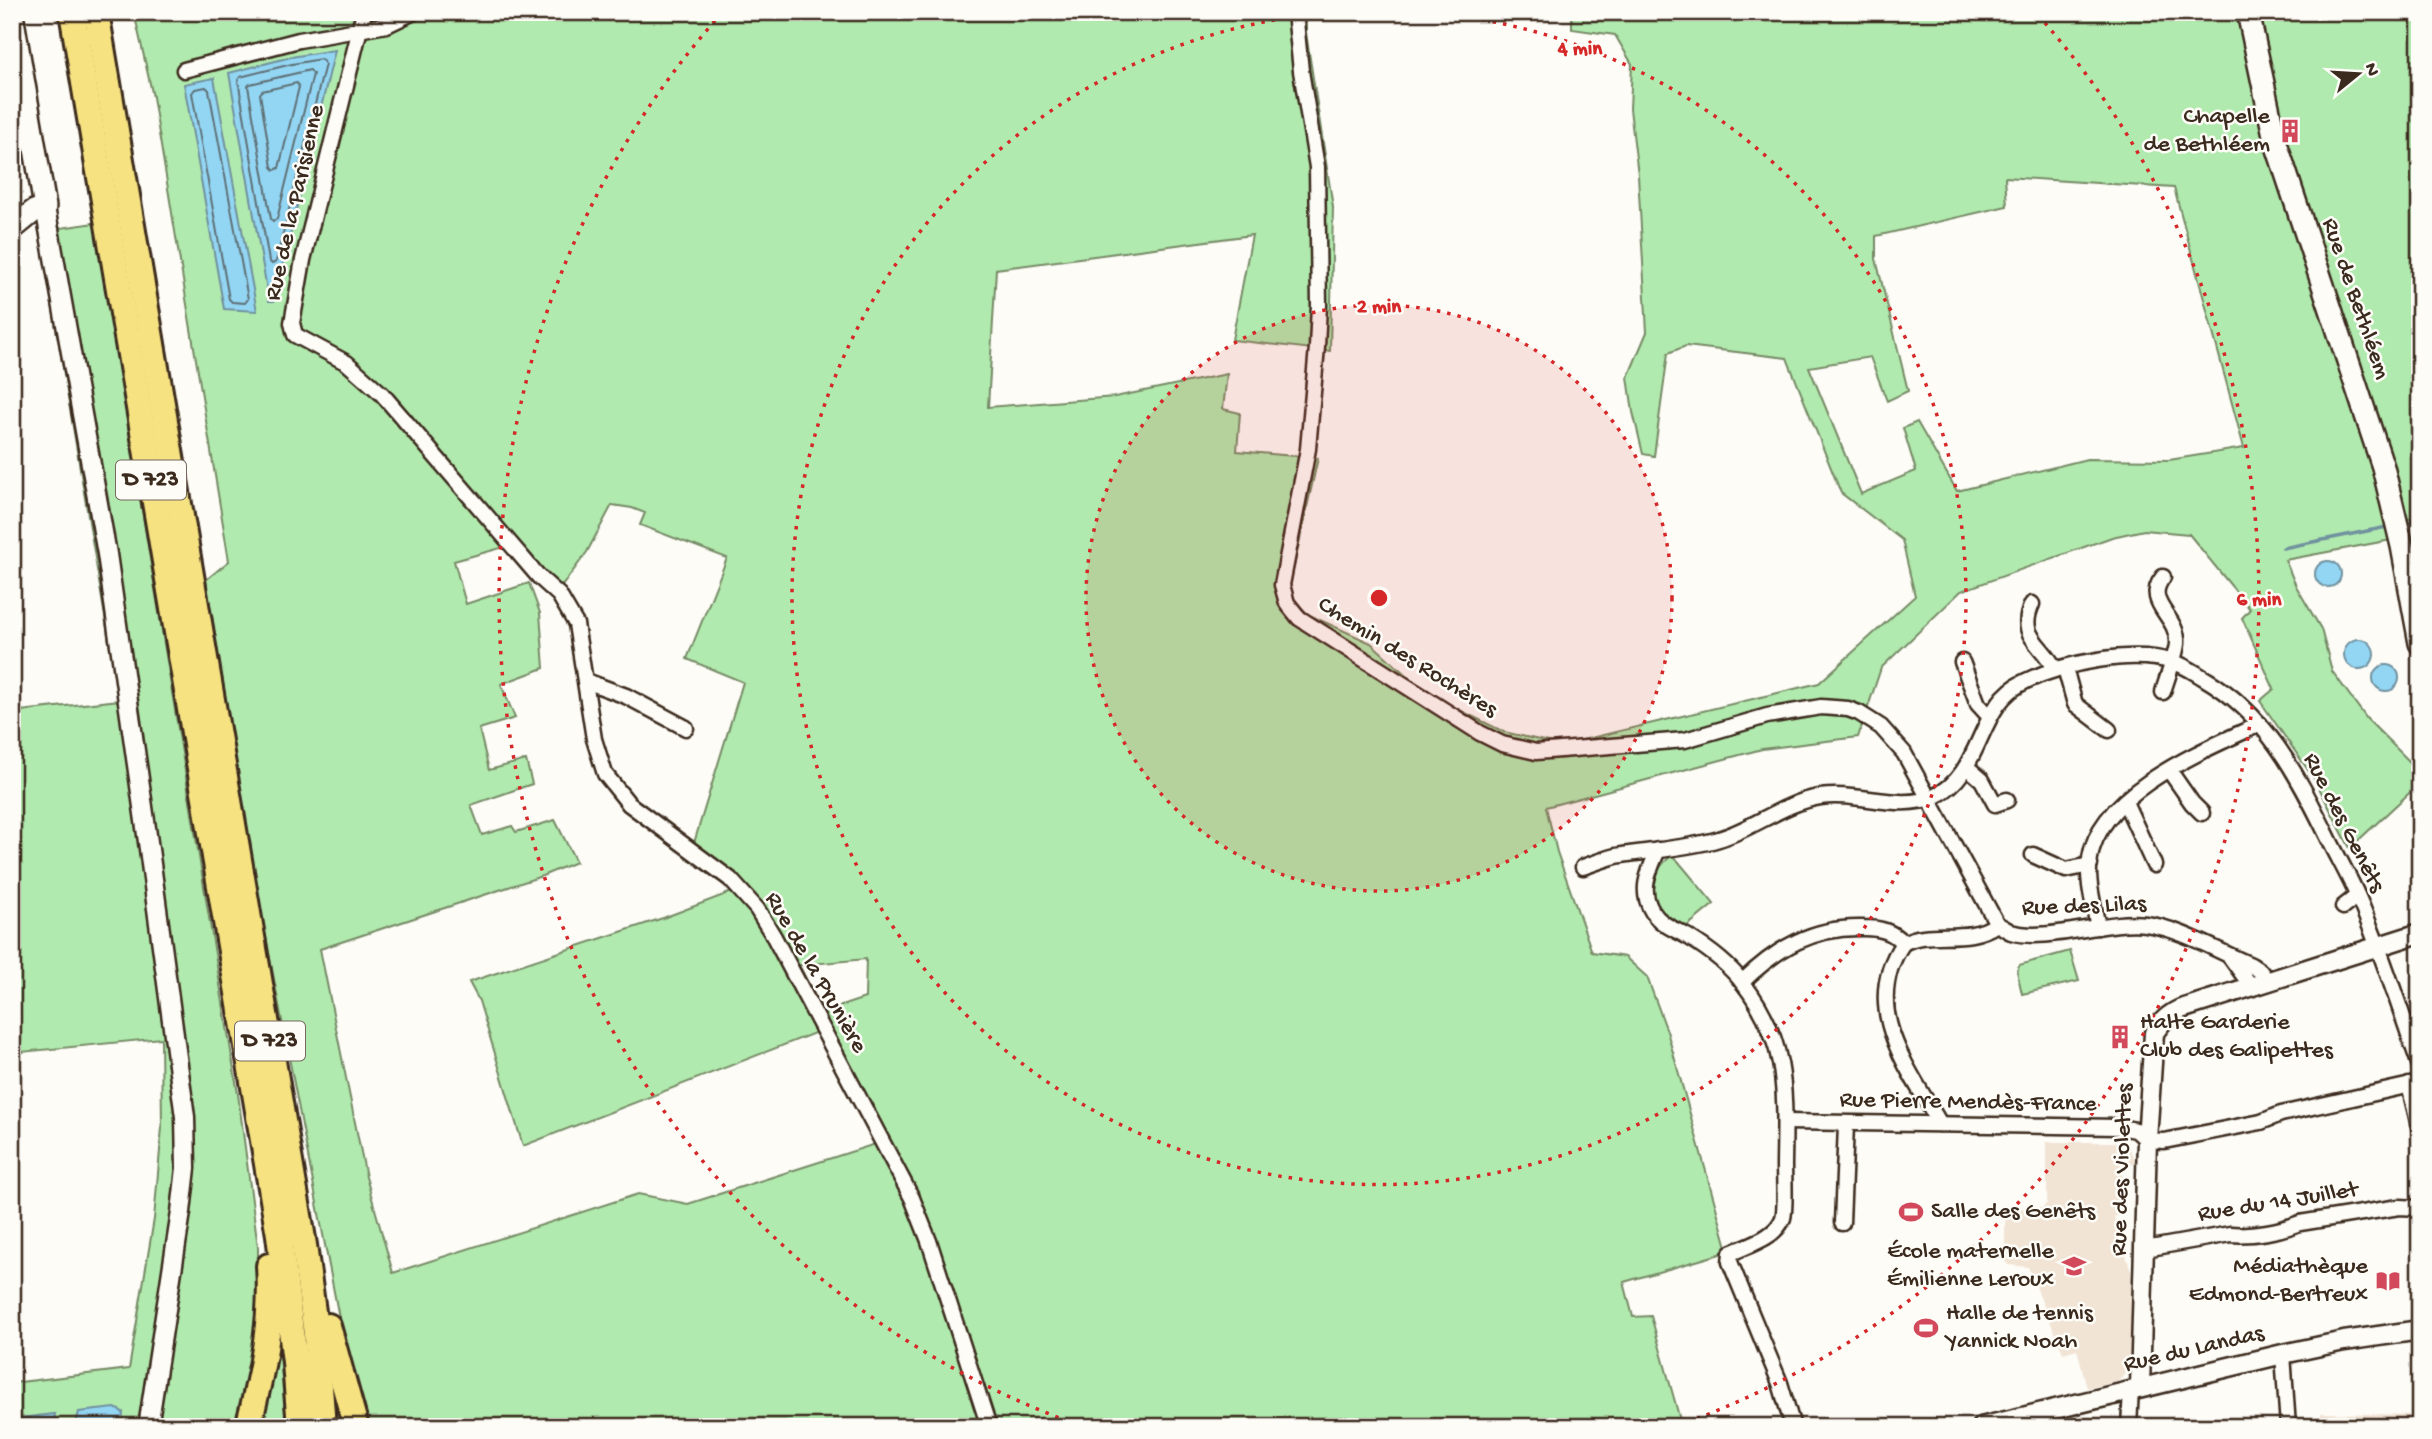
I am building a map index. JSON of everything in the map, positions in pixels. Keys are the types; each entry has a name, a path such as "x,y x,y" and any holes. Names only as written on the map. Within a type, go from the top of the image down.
{"highway":[{"name":"D 723","path":"72,12 266,1155 286,1284 300,1427"},
{"name":"D 723","path":"96,12 304,1245 316,1335 323,1427"},
{"path":"248,1427 263,1368 270,1302 270,1269 259,1181 266,1155"},
{"path":"304,1245 317,1265 336,1360 356,1427"}],"main road":[{"name":"Rue de Bethléem","path":"2248,12 2274,141 2383,467 2402,546 2420,643"},
{"path":"12,14 45,206 34,211 12,229"},
{"path":"12,219 23,202 42,183"}],"street":[{"name":"Rue de la Parisienne","path":"364,12 303,260 292,323 295,335 346,363 365,377 442,463"},
{"path":"184,69 299,40 387,25 414,12"},
{"name":"Chemin des Rochères","path":"1295,12 1301,71 1317,167 1319,305 1308,449 1282,585 1287,603 1299,618 1480,733 1513,748 1536,752 1685,740 1767,716 1821,707 1848,709 1867,718 1893,739 1904,753 1928,799"},
{"path":"45,206 107,554 185,1118 186,1168 181,1212 148,1427"},
{"name":"Rue de la Prunière","path":"442,463 539,577 559,595 576,624 594,739 605,774 629,804 730,879 757,909 774,937 912,1198 929,1241 989,1427"},
{"path":"2163,577 2157,584 2157,601 2173,625 2177,644 2163,692"},
{"path":"2032,604 2026,618 2027,629 2060,668 2075,704 2109,730"},
{"name":"Rue des Genêts","path":"1928,799 1948,788 1967,767 1989,716 1998,703 2022,682 2060,668 2100,660 2132,657 2171,661 2222,689 2245,706 2298,776 2357,896 2420,1066"},
{"path":"1962,662 1978,704 1989,716"},
{"path":"586,681 626,696 686,729"},
{"path":"2098,927 2090,857 2101,831 2138,789 2169,770 2260,724"},
{"path":"1967,767 1982,780 1995,804 2007,800"},
{"path":"2169,770 2202,813"},
{"path":"1583,867 1613,857 1721,838 1779,809 1813,798 1844,795 1909,802 1928,799"},
{"name":"Rue des Lilas","path":"1928,799 1997,924 2012,932 2039,934 2118,924 2145,924 2169,929 2229,956 2259,983"},
{"path":"2125,802 2154,866"},
{"path":"1658,850 1646,878 1645,888 1646,899 1654,916 1664,925 1710,952 1742,982 1768,1023 1780,1055 1785,1122 1783,1218 1772,1233 1731,1253 1730,1262 1780,1383 1793,1427"},
{"path":"2033,855 2066,870 2090,864"},
{"path":"2343,906 2357,896"},
{"path":"1941,1124 1899,1055 1888,1018 1887,985 1896,954 1903,943 1914,937 1962,936 1985,932 1997,924"},
{"path":"1742,982 1759,965 1784,947 1820,932 1848,927 1874,928 1887,931 1903,943"},
{"name":"Rue des Violettes","path":"2136,1388 2154,1033 2161,1021 2181,1009 2420,933"},
{"path":"2147,1140 2164,1142 2219,1131 2415,1084 2420,1130"},
{"name":"Rue Pierre Mendès-France","path":"1785,1122 2119,1127 2136,1130 2147,1140"},
{"path":"1842,1223 1846,1125"},
{"name":"Rue du 14 Juillet","path":"2145,1249 2399,1207 2420,1208"},
{"name":"Rue du Landas","path":"1981,1427 2283,1354 2344,1341 2420,1330"},
{"path":"2283,1354 2288,1427"},
{"path":"2129,1427 2136,1388"}],"shaded area":[{"name":"École maternelle Émilienne Leroux","path":"2047,1142 2117,1142 2130,1150 2136,1163 2125,1166 2126,1170 2121,1171 2125,1183 2120,1185 2127,1213 2114,1217 2131,1271 2132,1298 2129,1370 2118,1382 2087,1388 2077,1349 2063,1353 2028,1267 2008,1265 2005,1261 2005,1208 2042,1208 2047,1203"},
{"path":"2321,1413 2420,1415 2420,1427 2321,1427"}],"green space":[{"path":"134,12 1306,12 1306,33 1333,207 1330,351 1232,340 1252,235 996,269 988,407 1115,397 1227,374 1223,409 1240,413 1237,451 1318,458 1290,584 1293,600 1309,615 1371,643 1427,694 1504,732 1548,742 1570,743 1819,683 1915,596 1902,540 1841,493 1787,358 1686,346 1668,353 1654,456 1643,454 1628,377 1647,332 1638,175 1630,109 1632,64 1615,35 1572,29 1572,12 2420,12 2420,518 2408,519 2391,540 2285,560 2296,586 2321,629 2332,671 2367,719 2420,772 2420,783 2350,848 2315,780 2260,701 2274,689 2242,618 2250,609 2189,534 2144,530 2112,537 1961,591 1881,668 1858,737 1762,749 1546,807 1557,852 1592,952 1625,957 1647,977 1667,1031 1727,1247 1720,1254 1624,1282 1633,1317 1651,1316 1682,1427 336,1427 333,1375 345,1349 258,896 206,580 229,561 153,97","holes":["2005,177 2174,188 2244,448 2169,460 2087,459 1957,491 1917,422 1903,428 1916,471 1861,494 1809,367 1870,357 1887,401 1908,391 1876,259 1876,236 2007,206","612,505 645,513 640,525 727,558 687,659 743,682 694,843 745,887 663,918 469,982 479,1001 523,1146 830,1027 888,1140 688,1204 638,1194 393,1273 366,1177 320,949 542,876 576,862 555,820 516,832 512,826 482,835 471,805 532,784 526,760 489,770 479,729 515,718 501,684 544,668 540,613 529,583 466,604 454,561 519,543 538,567 562,586 587,552","866,959 865,998 823,1012 799,965"]},
{"path":"95,223 238,1094 258,1247 258,1325 278,1330 286,1427 12,1427 12,1383 129,1369 154,1219 162,1127 161,1038 12,1053 12,712 119,700 40,231"},
{"path":"1673,855 1714,904 1686,927 1673,921 1659,909 1653,892 1660,868"},
{"path":"2070,951 2079,981 2022,994 2017,971 2019,965"}],"water":[{"path":"335,50 274,301 269,301 229,73 291,57"},
{"path":"214,78 257,311 224,309 184,84"},
{"path":"2328,561 2337,565 2341,574 2337,583 2328,587 2319,583 2315,574 2319,565"},
{"path":"2359,639 2365,640 2373,648 2373,660 2365,668 2359,669 2353,668 2345,660 2344,654 2345,648 2353,640"},
{"path":"2386,665 2395,669 2399,678 2395,687 2386,691 2377,687 2373,678 2377,669"},
{"path":"115,1408 123,1412 122,1427 75,1427 79,1412"},
{"path":"55,1414 53,1427 12,1427 12,1419"}],"waterway":[{"path":"2407,523 2420,520"},
{"path":"2283,548 2387,527"}],"place":[{"name":"Chapelle de Bethléem","path":"2290,131"},
{"name":"Halte Garderie Club des Galipettes","path":"2120,1037"},
{"name":"Salle des Genêts","path":"1911,1212"},
{"name":"École maternelle Émilienne Leroux","path":"2074,1266"},
{"name":"Médiathèque Edmond-Bertreux","path":"2388,1281"},
{"name":"Halle de tennis Yannick Noah","path":"1926,1328"}]}
